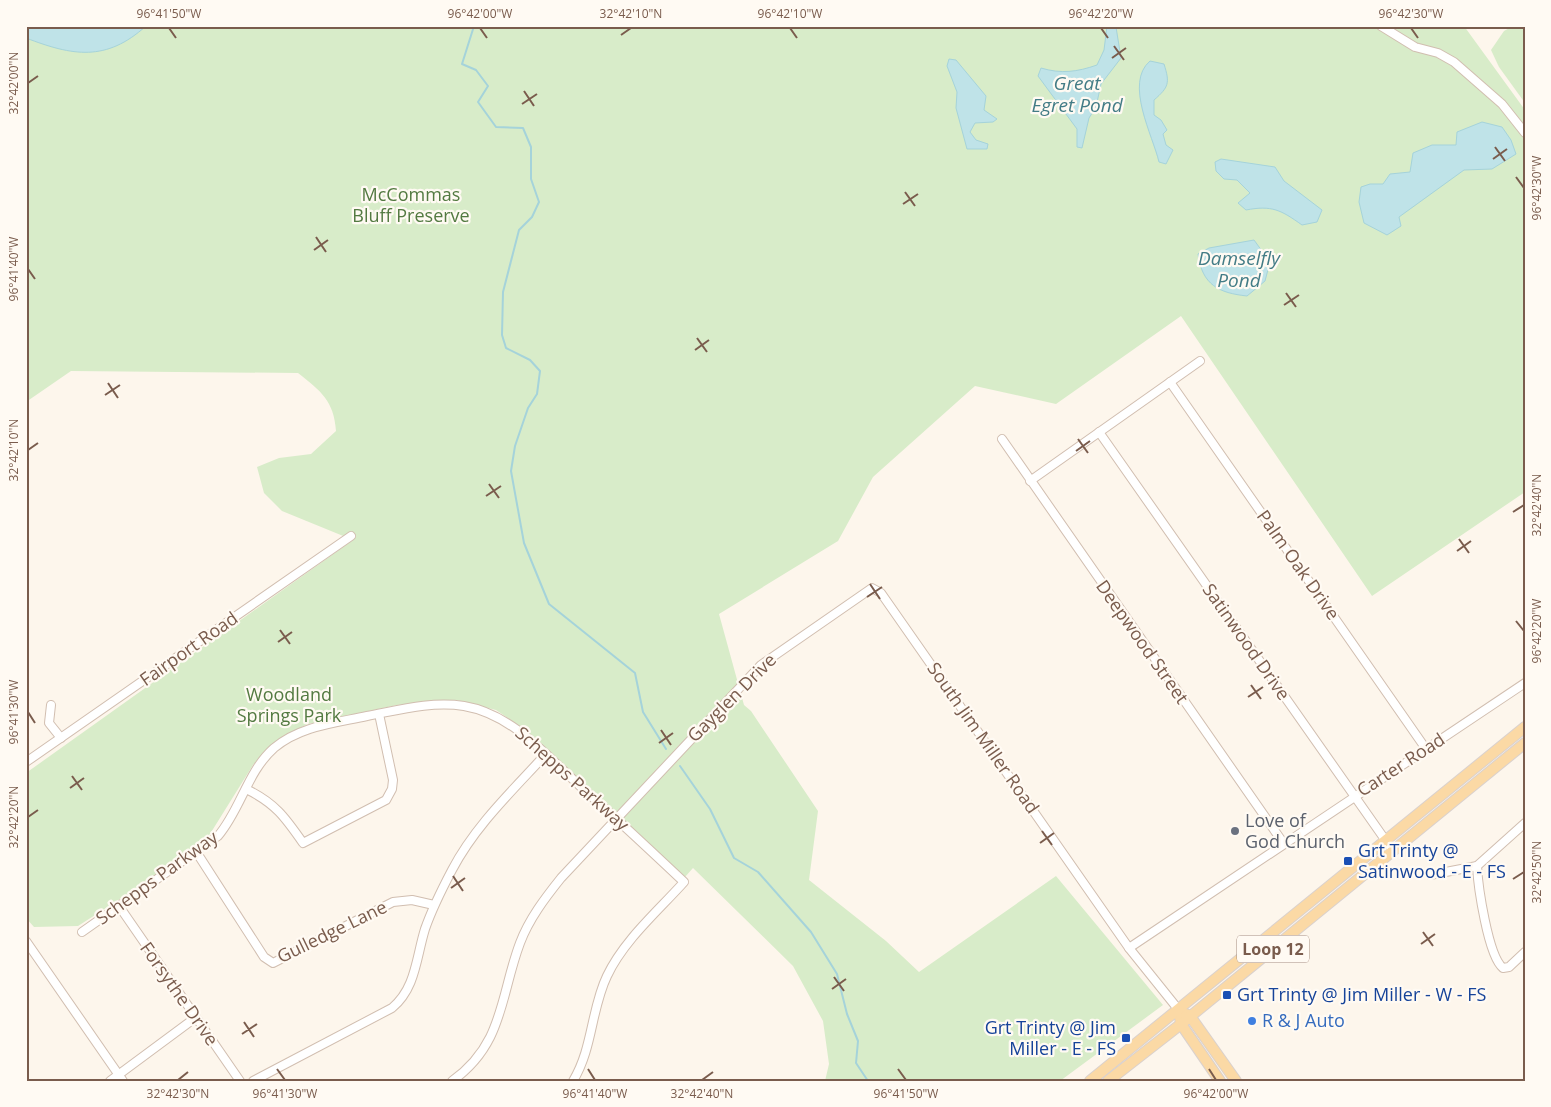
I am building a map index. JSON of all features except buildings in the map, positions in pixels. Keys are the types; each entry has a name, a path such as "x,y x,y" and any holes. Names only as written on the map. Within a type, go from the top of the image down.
{"main road":[{"name":"Loop 12","path":"1090,1081 1386,840 1523,736"},
{"name":"Loop 12","path":"1108,1081 1393,851 1523,736"},
{"path":"1178,1009 1190,1016 1236,1081"},
{"path":"1178,1009 1181,1024 1220,1081"}],"street":[{"path":"1381,26 1414,47 1438,53 1454,62 1496,98 1525,133"},
{"path":"1030,481 1200,361"},
{"name":"Palm Oak Drive","path":"1170,382 1426,749"},
{"name":"Satinwood Drive","path":"1099,432 1393,851"},
{"name":"Deepwood Street","path":"1002,439 1284,844"},
{"name":"Fairport Road","path":"26,762 351,536"},
{"name":"Gayglen Drive","path":"452,1081 472,1062 487,1043 502,1010 511,967 532,918 560,878 761,665 867,590 876,589"},
{"name":"South Jim Miller Road","path":"876,589 1129,948 1178,1009"},
{"name":"Carter Road","path":"1129,948 1354,795 1525,683"},
{"name":"Schepps Parkway","path":"82,932 197,853 226,827 257,767 267,754 287,739 318,726 417,706 440,704 465,706 490,714 509,724 546,754 684,882 615,961 606,977 586,1052 573,1081"},
{"path":"51,705 49,723 61,738"},
{"path":"246,789 270,802 281,812 303,843 349,818 373,809 386,800 392,789 393,780 379,714"},
{"path":"253,1081 392,1008 403,999 410,986 434,904 472,838 546,754"},
{"path":"1430,875 1477,866 1525,823"},
{"name":"Gulledge Lane","path":"197,853 264,957 273,963 393,902 412,900 434,904"},
{"path":"1477,866 1485,915 1494,956 1498,964 1502,968 1509,967 1525,952"},
{"name":"Forsythe Drive","path":"119,906 240,1081"},
{"path":"26,941 121,1078"},
{"path":"110,1081 121,1078 195,1018"}],"green space":[{"path":"26,26 1464,26 1525,110 1525,492 1372,596 1181,316 1056,404 975,386 873,477 838,541 719,614 744,705 751,711 818,811 809,880 886,941 919,972 1056,876 1163,1005 1060,1081 825,1081 829,1064 823,1021 793,966 693,868 685,877 524,729 496,710 456,700 397,705 308,724 285,735 268,748 253,765 210,834 162,872 78,926 34,927 26,918 26,773 353,540 282,511 264,493 257,467 279,458 311,454 336,431 335,421 329,404 320,391 298,373 71,371 26,402"},
{"path":"1513,26 1525,26 1525,103 1499,67 1491,50 1504,31"}],"water":[{"path":"26,26 146,26 117,46 89,52 74,52 26,38"},
{"name":"Great Egret Pond","path":"1107,26 1116,27 1121,58 1101,84 1096,107 1089,118 1082,148 1077,147 1077,129 1038,76 1041,68 1069,71 1097,65 1104,50"},
{"path":"949,59 956,60 986,96 984,110 997,119 993,122 975,123 970,132 976,140 988,144 987,149 967,149 956,108 957,92 947,66"},
{"path":"1150,61 1164,64 1167,76 1167,84 1163,92 1154,100 1154,115 1161,120 1167,130 1163,134 1166,145 1173,150 1166,164 1159,162 1142,110 1140,82 1143,71"},
{"path":"1482,122 1502,127 1511,140 1516,154 1492,169 1464,170 1399,217 1401,226 1387,235 1364,223 1359,202 1361,187 1370,184 1383,184 1390,174 1410,172 1413,153 1432,145 1456,145 1457,132"},
{"path":"1221,159 1275,167 1284,181 1322,210 1317,222 1302,225 1276,210 1263,208 1246,210 1238,203 1250,193 1237,180 1224,179 1216,171 1215,162"},
{"name":"Damselfly Pond","path":"1254,240 1270,262 1265,281 1247,296 1220,290 1208,280 1203,273 1198,254 1209,248"}],"waterway":[{"path":"474,26 462,64 476,70 488,86 478,102 496,127 523,128 531,147 531,179 539,202 532,217 519,230 503,292 502,335 506,348 530,360 540,371 537,394 528,408 515,446 511,471 524,543 549,604 635,673 643,712 666,749"},
{"path":"680,766 710,809 734,858 758,872 811,932 837,974 847,1014 858,1041 856,1063 868,1081"}],"place":[{"name":"Love of God Church","path":"1235,831"},
{"name":"Grt Trinty @ Satinwood - E - FS","path":"1348,861"},
{"name":"Grt Trinty @ Jim Miller - W - FS","path":"1227,995"},
{"name":"R & J Auto","path":"1252,1021"},
{"name":"Grt Trinty @ Jim Miller - E - FS","path":"1126,1038"}],"park label":[{"name":"McCommas Bluff Preserve","path":"411,205"},
{"name":"Woodland Springs Park","path":"289,705"}]}
